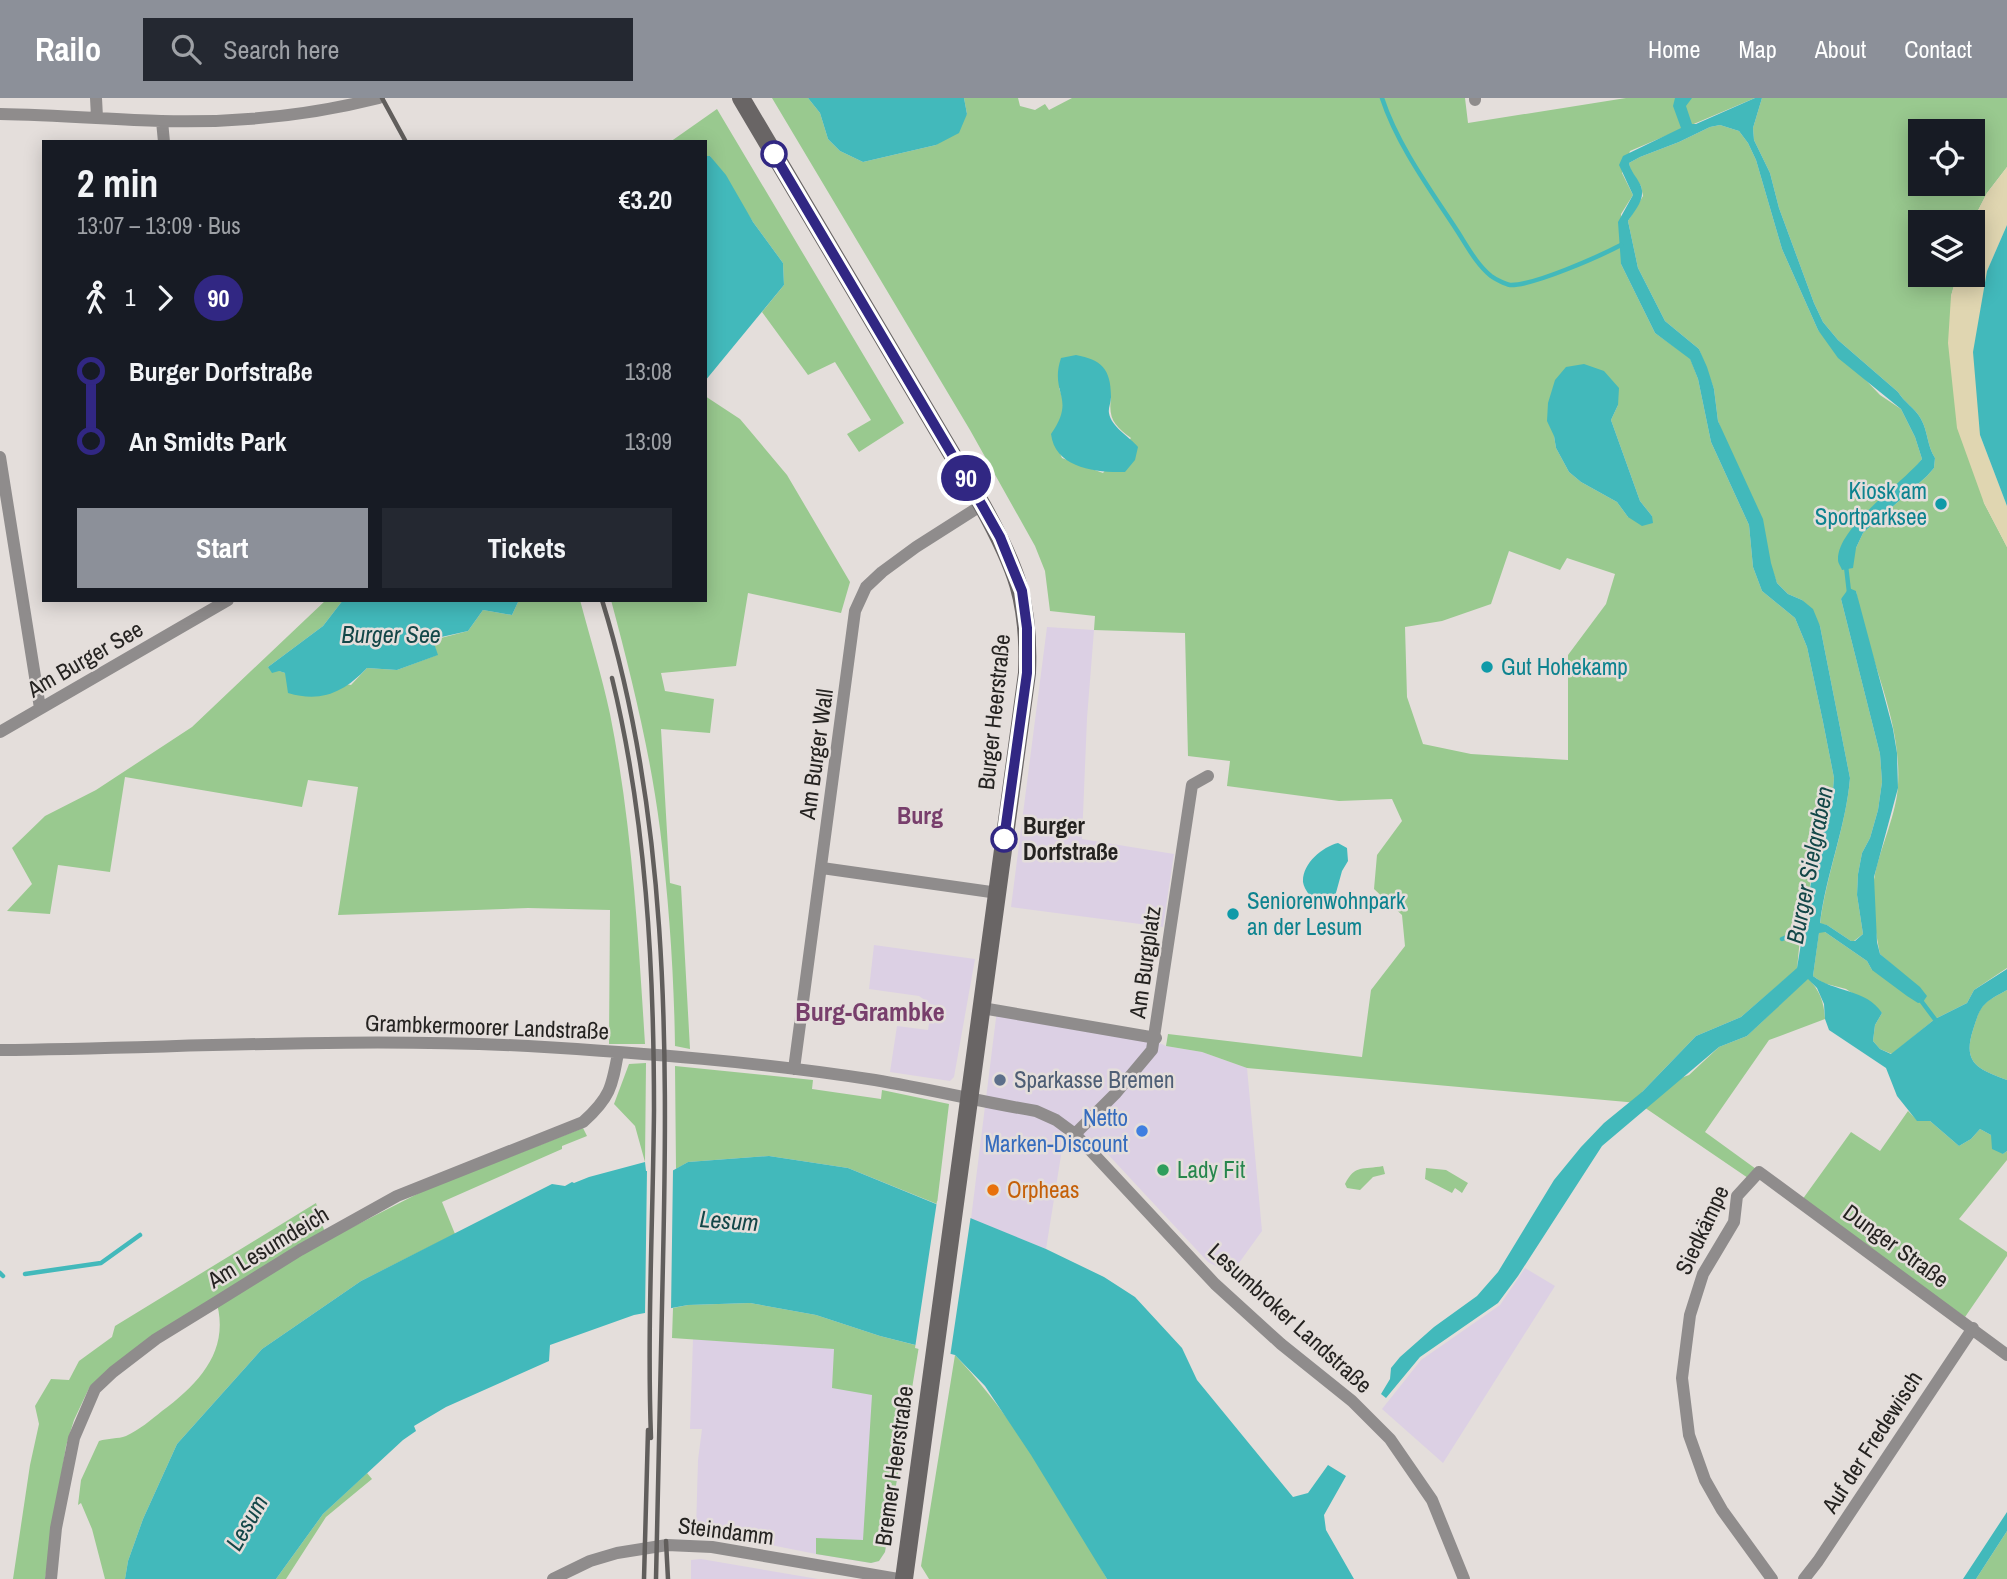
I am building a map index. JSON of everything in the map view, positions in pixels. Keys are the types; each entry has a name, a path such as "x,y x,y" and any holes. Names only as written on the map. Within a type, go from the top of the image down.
{"main road":[{"name":"Burger Heerstraße","path":"740,98 982,505 1000,537 1022,591 1028,643 1027,673 933,1359"},
{"name":"Bremer Heerstraße","path":"904,1579 933,1359"}],"street":[{"path":"96,98 97,117"},
{"path":"0,114 162,121 279,116 341,107 379,98"},
{"path":"162,121 164,140"},
{"path":"0,457 40,708"},
{"name":"Am Burger Wall","path":"794,1069 855,611 866,587 882,572 982,505"},
{"name":"Am Burger See","path":"0,732 225,602"},
{"name":"Am Burgplatz","path":"1075,1134 1152,1050 1156,1038 1192,785 1208,776"},
{"path":"822,868 998,893"},
{"path":"982,1008 1156,1038"},
{"name":"Grambkermoorer Landstraße","path":"0,1050 412,1043 527,1046 794,1069 875,1080 969,1098"},
{"name":"Am Lesumdeich","path":"51,1579 56,1528 70,1455 82,1414 94,1389 156,1339 300,1250 385,1203 583,1122 603,1104 613,1082 618,1053"},
{"name":"Lesumbroker Landstraße","path":"969,1098 1036,1111 1056,1120 1075,1134 1215,1284 1281,1344 1352,1401 1390,1439 1432,1500 1464,1579"},
{"name":"Dunger Straße","path":"1759,1172 2007,1355"},
{"name":"Siedkämpe","path":"1759,1172 1737,1196 1734,1222 1709,1262 1695,1296 1682,1364 1683,1398 1689,1436 1704,1480 1722,1510 1772,1579"},
{"name":"Auf der Fredewisch","path":"1804,1579 1973,1328"},
{"name":"Steindamm","path":"553,1579 606,1556 638,1548 667,1545 712,1547 898,1579"}],"shaded area":[{"path":"1047,627 1094,630 1082,839 1174,854 1163,927 1011,907"},
{"path":"874,945 975,959 954,1077 950,1081 890,1072 897,1026 928,1030 932,1005 919,996 869,989"},
{"path":"997,1010 1153,1040 1166,1046 1202,1052 1247,1068 1262,1231 1231,1274 1208,1262 1102,1148 1063,1143 1046,1249 971,1219"},
{"path":"1525,1268 1555,1286 1443,1463 1382,1409 1421,1360 1500,1305"},
{"path":"693,1339 834,1348 908,1401 885,1552 879,1561 871,1563 816,1554 696,1530 698,1460 702,1429 690,1429"},
{"path":"701,1559 818,1579 691,1579 691,1560"}],"green space":[{"path":"772,98 808,98 820,113 828,139 840,151 863,162 936,145 967,114 964,98 1018,98 1020,106 1035,110 1045,104 1049,110 1072,98 1465,98 1468,123 1626,98 1755,98 1630,151 1622,173 1633,195 1621,214 1621,264 1655,333 1690,358 1698,379 1711,442 1749,525 1753,567 1762,591 1795,618 1807,647 1834,778 1832,802 1814,864 1797,969 1741,1017 1696,1036 1642,1092 1689,1075 1719,1047 1747,1036 1808,978 1821,997 1825,1019 1769,1040 1705,1132 1756,1169 1748,1178 1638,1103 1247,1068 1202,1052 1166,1046 1168,1034 1362,1057 1371,990 1405,946 1402,915 1374,889 1377,855 1402,821 1392,799 1339,801 1227,786 1230,761 1188,756 1185,633 1094,630 1095,616 1050,611 1045,571 1035,546 970,430","holes":["1059,388 1111,398 1112,417 1131,438 1103,473 1062,458 1052,434 1063,412","1618,405 1611,420 1640,501 1652,516 1628,517 1617,502 1581,482 1569,472 1556,448 1554,436","1509,551 1560,570 1567,558 1615,574 1606,604 1568,655 1568,760 1471,754 1423,744 1407,697 1405,627 1442,621 1491,604"]},
{"path":"1762,98 2007,98 2007,167 1987,193 1978,210 1908,210 1908,287 1954,287 1951,296 1984,503 2007,547 2007,968 1974,990 1967,1003 1935,1019 1892,1054 1880,1049 1873,1041 1875,1025 1882,1013 1846,989 1823,983 1813,976 1819,932 1825,932 1867,961 1872,970 1897,969 1880,954 1873,894 1875,874 1897,795 1898,760 1889,711 1856,591 1841,599 1880,754 1882,782 1878,810 1870,838 1862,853 1858,874 1857,895 1863,934 1851,941 1827,925 1820,924 1850,778 1820,626 1802,600 1788,594 1777,583 1718,421 1714,389 1699,349 1665,321 1638,268 1628,221 1643,196 1629,163 1720,125 1739,131 1748,143 1756,160 1782,249 1818,330 1880,395 1901,409 1922,459 1911,473 1858,520 1856,548 1863,533 1927,476 1934,468 1935,458 1916,412 1898,392 1838,340 1823,322 1779,208 1770,173 1754,140 1753,128"},
{"path":"717,109 904,423 859,452 847,434 871,420 835,362 808,375 762,312 784,285 783,263 710,156 707,156 707,140 673,140"},
{"path":"707,397 740,419 787,475 850,582 841,613 748,593 736,666 661,673 665,691 714,699 710,733 661,729 670,883 681,886 690,1049 675,1046 668,910 656,800 626,656 612,602 707,602"},
{"path":"324,602 341,602 323,626 268,667 285,673 351,685 367,668 397,670 437,655 434,643 437,639 468,631 483,610 512,615 518,602 581,602 607,700 624,796 645,1044 609,1044 610,910 528,908 338,915 358,787 308,780 302,807 125,777 110,872 58,865 50,914 7,911 32,884 12,848 45,816 96,790 192,727"},
{"path":"2007,990 2007,1080 1975,1064 1970,1051 1970,1041 1981,1009 1988,1001"},
{"path":"646,1063 645,1162 635,1126 614,1104 629,1064"},
{"path":"675,1066 813,1080 812,1089 881,1099 882,1090 949,1104 937,1204 848,1168 769,1156 688,1162 676,1169"},
{"path":"1908,1111 1917,1120 1930,1121 1959,1146 1971,1139 1980,1129 1991,1135 2003,1154 2007,1151 2007,1160 1959,1219 2007,1252 2007,1256 1965,1317 1802,1200 1851,1132 1880,1151"},
{"path":"583,1128 587,1136 442,1202 455,1234 361,1281 262,1349 177,1444 143,1519 128,1561 125,1579 105,1579 92,1529 81,1503 78,1505 81,1480 99,1441 123,1437 136,1431 176,1400 200,1376 216,1348 219,1315 215,1297 90,1386 74,1420 66,1446 45,1579 13,1579 39,1424 35,1406 51,1379 69,1380 79,1361 112,1337 115,1326 316,1203 327,1240 423,1191"},
{"path":"1383,1166 1385,1174 1373,1177 1360,1190 1347,1188 1345,1184 1352,1173"},
{"path":"1426,1168 1446,1170 1468,1183 1462,1193 1455,1188 1452,1193 1425,1179"},
{"path":"750,1303 816,1315 919,1346 885,1552 879,1561 871,1563 816,1554 816,1538 863,1540 872,1395 832,1388 834,1349 672,1338 673,1308"},
{"path":"955,1355 1018,1434 1056,1491 1107,1579 929,1579 921,1566"},
{"path":"367,1473 372,1479 326,1517 286,1579 276,1579 323,1514"},
{"path":"2007,1531 2007,1579 1976,1579"}],"sand":[{"path":"2007,167 2007,225 1987,271 1980,435 2007,506 2007,547 1984,503 1957,428 1948,343 1954,287 1985,287 1985,210 1978,210 1987,193"}],"water":[{"path":"808,98 964,98 967,114 959,133 936,145 863,162 840,151 828,139 820,113"},
{"path":"1675,98 1692,98 1686,106 1692,124 1696,124 1755,98 1762,98 1753,128 1754,140 1770,173 1779,208 1823,322 1838,340 1898,392 1916,412 1935,458 1934,468 1927,476 1863,533 1856,548 1853,568 1842,570 1838,560 1848,534 1872,506 1922,459 1901,409 1838,358 1818,330 1782,249 1756,160 1739,131 1720,125 1710,127 1629,163 1642,189 1639,204 1628,221 1638,268 1665,321 1699,349 1707,367 1714,389 1718,421 1763,519 1777,583 1788,594 1813,609 1820,626 1850,778 1820,923 1851,941 1863,934 1857,895 1858,874 1862,853 1870,838 1878,810 1882,782 1880,754 1841,599 1849,588 1856,591 1893,729 1898,788 1874,877 1877,942 1880,954 1927,996 1923,1002 1918,1003 1872,970 1867,961 1825,932 1819,933 1813,976 1868,999 1876,1005 1882,1013 1875,1025 1873,1041 1880,1049 1891,1054 1935,1019 1967,1003 1974,990 2007,969 2007,990 1981,1009 1970,1041 1970,1051 1975,1064 2007,1080 2007,1151 2003,1154 1992,1149 1991,1135 1980,1129 1971,1139 1959,1146 1930,1121 1917,1121 1897,1096 1886,1068 1829,1030 1824,1004 1817,988 1808,979 1747,1036 1719,1047 1602,1146 1498,1303 1420,1357 1386,1398 1381,1394 1390,1379 1391,1368 1434,1327 1477,1296 1498,1272 1554,1180 1581,1147 1604,1123 1642,1092 1696,1036 1741,1017 1797,968 1814,864 1832,802 1834,778 1807,647 1795,618 1762,591 1753,567 1749,525 1711,442 1698,379 1690,359 1655,333 1621,264 1618,222 1633,195 1619,165 1623,156 1681,128 1673,106"},
{"path":"707,156 710,156 726,175 753,222 783,263 784,285 707,379"},
{"path":"2007,225 2007,506 1980,435 1973,352 1987,271"},
{"path":"1076,355 1098,363 1107,372 1111,387 1110,418 1138,447 1135,460 1125,472 1079,466 1060,454 1054,445 1051,434 1062,412 1058,370 1061,358"},
{"path":"1584,364 1604,371 1619,388 1618,405 1611,420 1640,501 1652,516 1653,523 1642,526 1628,517 1617,502 1581,482 1569,472 1556,448 1547,421 1548,403 1555,380 1566,367"},
{"name":"Burger See","path":"341,602 518,602 512,615 483,610 468,631 437,638 434,643 438,655 397,670 367,668 341,689 322,696 288,693 285,673 272,673 268,667 323,626"},
{"path":"1338,843 1347,848 1348,861 1342,871 1334,900 1328,907 1317,906 1303,882 1306,869 1314,857"},
{"name":"Lesum","path":"769,1156 848,1168 1046,1249 1104,1277 1135,1297 1182,1348 1197,1380 1293,1497 1308,1493 1328,1465 1346,1476 1324,1515 1326,1530 1354,1579 1107,1579 985,1386 955,1355 880,1336 816,1315 750,1303 688,1305 634,1315 550,1345 549,1361 446,1407 414,1426 416,1431 323,1514 276,1579 125,1579 128,1561 143,1519 177,1444 262,1349 361,1281 552,1184 565,1186 645,1162 646,1171 672,1171 688,1162"},
{"path":"2007,1512 2007,1531 1976,1579 1963,1579"}],"pier":[{"path":"647,1170 673,1170 671,1312 645,1316"},
{"path":"937,1201 971,1215 950,1357 915,1348"}],"waterway":[{"path":"1382,98 1414,165 1472,254 1493,277 1510,285 1534,281 1583,263 1621,245"},
{"path":"1846,566 1849,592"},
{"name":"Burger Sielgraben","path":"1782,939 1807,929"},
{"path":"1919,998 1937,1022"},
{"path":"25,1274 101,1263 140,1235"},
{"path":"0,1273 3,1276"}],"railway":[{"path":"382,98 405,140"},
{"path":"603,602 624,681 640,762 652,845 659,928 665,1178 656,1579"},
{"path":"612,678 633,784 650,947 654,1110 650,1315 651,1438"},
{"path":"644,1579 648,1430"},
{"path":"666,1541 668,1579"}],"bus line":[{"name":"90","path":"774,154 982,505 1000,537 1022,591 1028,643 1027,673 1004,839"}],"place":[{"name":"Kiosk am Sportparksee","path":"1941,504"},
{"name":"Gut Hohekamp","path":"1487,667"},
{"name":"Burger Dorfstraße","path":"1004,839"},
{"name":"Seniorenwohnpark an der Lesum","path":"1233,914"},
{"name":"Sparkasse Bremen","path":"1000,1080"},
{"name":"Netto Marken-Discount","path":"1142,1131"},
{"name":"Lady Fit","path":"1163,1170"},
{"name":"Orpheas","path":"993,1190"}],"district":[{"name":"Burg","path":"920,816"},
{"name":"Burg-Grambke","path":"870,1012"}]}
